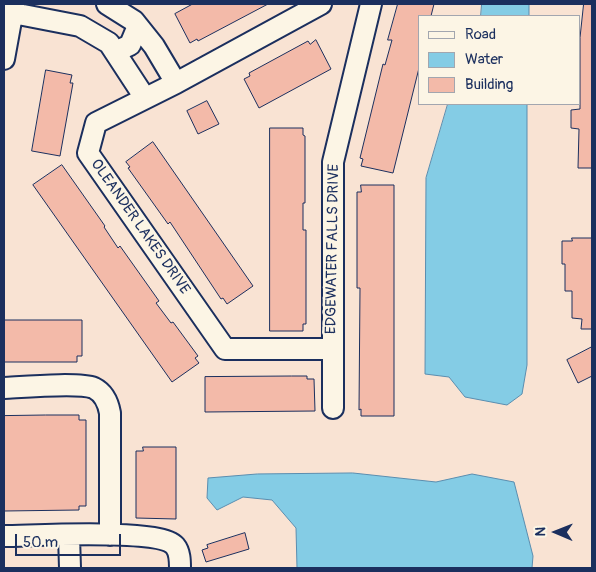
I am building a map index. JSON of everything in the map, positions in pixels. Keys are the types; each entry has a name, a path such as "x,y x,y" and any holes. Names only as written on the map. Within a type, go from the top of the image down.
{"street":[{"path":"107,4 134,21 154,46 176,83"},
{"name":"OLEANDER LAKES DRIVE","path":"321,4 176,83 96,123 88,153 225,349 332,349"},
{"name":"EDGEWATER FALLS DRIVE","path":"333,408 333,162 371,4"},
{"path":"4,59 10,8 80,26 109,43 145,98"},
{"path":"115,52 130,45 138,26"},
{"path":"4,388 88,386 102,394 108,402 110,413 110,535"},
{"path":"4,536 110,535 162,539 174,546 180,559 180,568"},
{"path":"69,536 70,568"}],"water":[{"path":"482,4 529,4 529,15 481,15"},
{"path":"448,105 527,105 527,365 522,394 507,405 465,397 449,377 425,374 426,178"},
{"path":"353,473 436,482 472,474 514,482 533,556 532,568 297,568 296,528 272,500 243,497 217,510 207,498 208,478 257,474"}],"building":[{"path":"193,4 268,4 198,41 197,39 190,43 175,14"},
{"path":"398,4 434,4 431,15 418,15 418,72 393,173 361,166 363,159 360,158 383,64 385,65 392,40 388,40"},
{"path":"584,4 592,4 592,168 578,168 579,129 571,128 571,110 580,109 581,105 581,30"},
{"path":"316,40 331,69 259,108 244,79 250,76 249,73 308,41 310,44"},
{"path":"46,70 72,75 70,83 73,83 60,156 32,151"},
{"path":"207,101 219,124 198,134 187,111"},
{"path":"270,128 303,128 303,135 305,136 303,230 306,230 306,324 303,324 303,331 270,331"},
{"path":"153,142 253,286 227,304 223,298 221,299 170,222 168,224 128,168 130,167 126,162"},
{"path":"62,165 105,226 118,248 120,246 159,301 156,303 171,323 173,322 198,356 195,358 199,363 172,382 33,185"},
{"path":"361,185 394,185 394,416 361,416 361,409 359,410 360,288 357,288 357,192 361,192"},
{"path":"572,238 592,238 592,329 581,329 582,319 572,318 572,291 565,291 565,264 562,264 562,241 572,241"},
{"path":"4,320 82,320 82,356 77,356 77,362 4,362"},
{"path":"592,347 592,376 578,383 567,360"},
{"path":"307,376 307,379 314,379 315,411 205,412 205,377"},
{"path":"79,415 79,420 86,420 86,506 79,506 79,510 4,511 4,416"},
{"path":"143,447 176,447 176,519 136,518 136,451 143,451"},
{"path":"245,533 249,549 206,562 202,550 208,548 207,545"}]}
